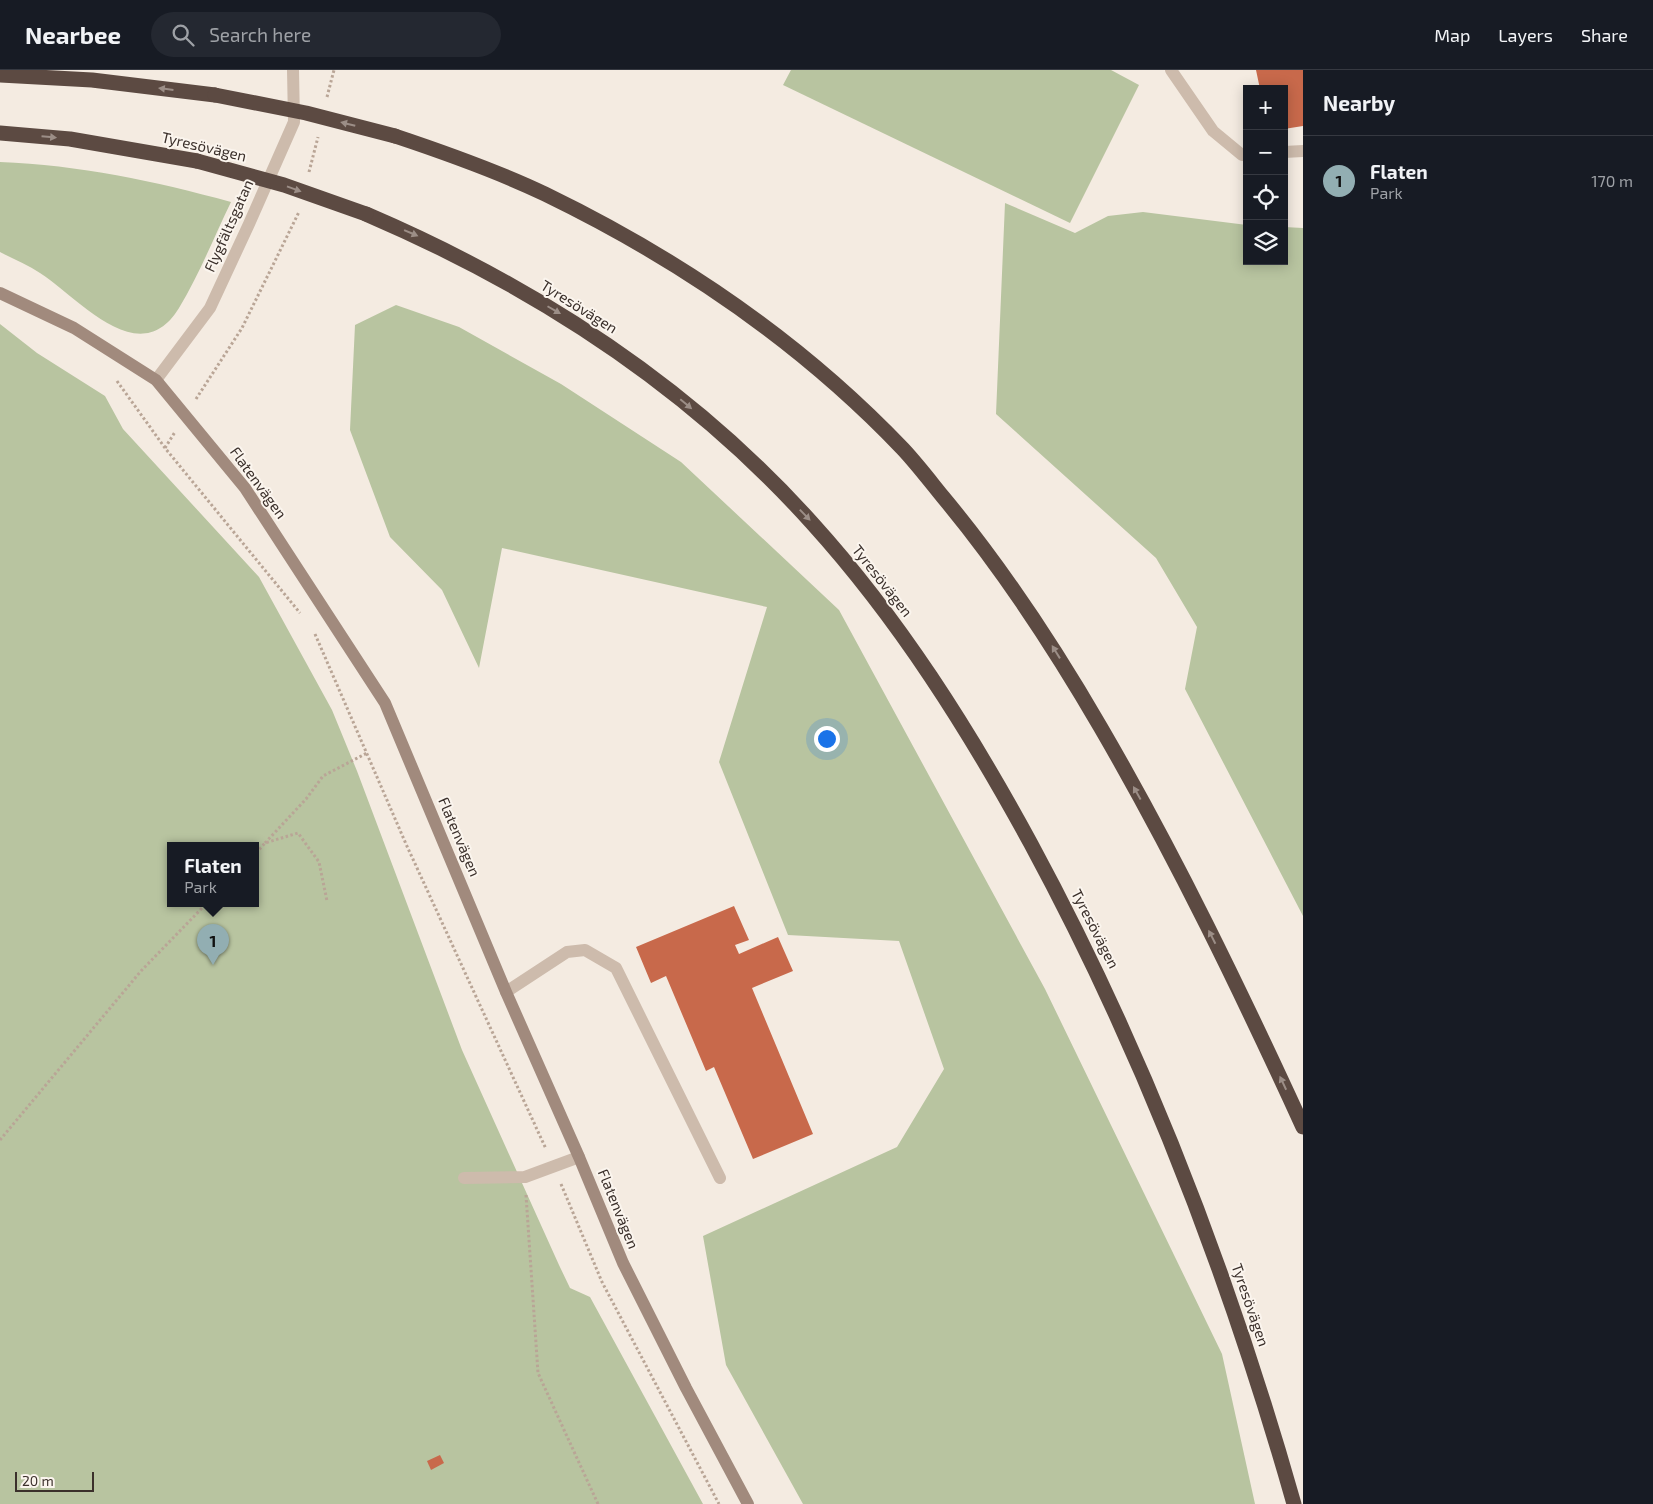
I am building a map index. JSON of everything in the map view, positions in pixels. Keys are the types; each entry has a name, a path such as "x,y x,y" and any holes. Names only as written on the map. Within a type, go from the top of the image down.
{"highway":[{"path":"0,75 92,80 215,95 306,113 395,136 464,160 543,193 655,253 711,288 787,344 848,396 904,450 987,552 1056,651 1170,852 1248,1009 1303,1127"},
{"name":"Tyresövägen","path":"0,133 70,139 196,161 284,185 366,214 424,239 474,264 560,313 645,370 760,470 810,521 858,576 900,632 955,713 1006,798 1093,964 1172,1144 1210,1242 1271,1424 1294,1504"}],"street":[{"name":"Flygfältsgatan","path":"156,380 210,308 294,122 293,70"},
{"path":"1171,70 1213,131 1243,154"},
{"path":"1288,152 1303,151"},
{"name":"Flatenvägen","path":"0,292 74,328 156,380 245,488 385,703 506,992 579,1157 623,1263 686,1388 748,1504"},
{"path":"506,992 567,952 585,950 616,968 720,1178"},
{"path":"464,1178 525,1177 579,1157"}],"path":[{"path":"327,99 334,70"},
{"path":"308,176 320,128"},
{"path":"185,416 242,328 299,214 301,204"},
{"path":"112,378 120,382 164,448 304,618"},
{"path":"311,625 366,753 554,1166 602,1282 719,1504"},
{"path":"259,850 306,799 323,776 366,753"},
{"path":"265,843 298,833 319,862 327,901"},
{"path":"0,1140 141,971 203,907"},
{"path":"525,1177 538,1374 598,1504"}],"green space":[{"path":"791,70 1111,70 1139,85 1070,223 783,85"},
{"path":"0,162 88,170 117,175 231,202 200,269 179,308 163,326 146,333 127,332 109,324 90,312 35,270 0,252"},
{"path":"1005,203 1075,233 1108,216 1143,212 1243,224 1243,265 1288,265 1288,227 1303,228 1303,916 1185,689 1197,627 1156,558 996,414"},
{"path":"396,305 459,327 561,384 681,462 839,610 1045,989 1222,1354 1255,1504 803,1504 726,1365 703,1236 897,1147 944,1069 899,941 788,935 719,762 767,607 502,548 479,668 442,590 390,537 350,430 355,325"},
{"path":"0,324 37,353 105,396 123,429 259,577 332,710 357,771 462,1050 570,1288 590,1297 703,1504 0,1504"}],"building":[{"path":"1256,70 1303,70 1303,126 1288,128 1288,85 1259,85"},
{"path":"734,906 749,940 735,945 739,954 778,937 793,971 752,988 813,1134 753,1159 714,1067 706,1071 666,976 651,983 636,947"},
{"path":"440,1455 444,1463 431,1470 427,1461"}],"place":[{"name":"Flaten","path":"213,965"}]}
